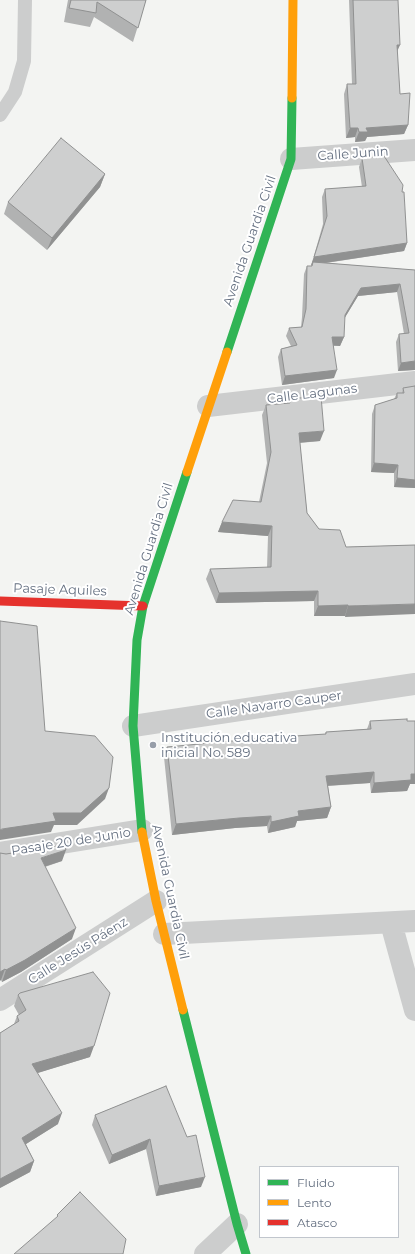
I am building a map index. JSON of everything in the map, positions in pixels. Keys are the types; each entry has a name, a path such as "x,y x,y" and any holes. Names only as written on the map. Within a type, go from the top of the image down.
{"street":[{"name":"Avenida Guardia Civil","path":"246,1254 237,1224 156,901 142,830 133,726 137,640 143,606 291,159 293,0"},
{"name":"Calle Junin","path":"291,159 415,150"},
{"name":"Calle Lagunas","path":"208,406 415,382"},
{"name":"Pasaje Aquiles","path":"0,601 143,606"},
{"name":"Calle Navarro Cauper","path":"133,726 415,684"},
{"name":"Pasaje 20 de Junio","path":"0,853 142,830"},
{"name":"Calle Jesús Páenz","path":"0,1000 156,901"},
{"path":"164,934 415,921"},
{"path":"390,923 415,1010"},
{"path":"205,1254 237,1224"}],"lane":[{"path":"0,115 15,92 24,61 25,0"}],"building":[{"path":"71,0 146,0 138,28 97,2 96,13 69,8"},
{"path":"353,0 398,0 400,45 397,45 400,94 410,93 408,125 366,128 368,132 359,132 358,128 350,128 347,84 356,84"},
{"path":"61,138 105,174 52,238 8,202"},
{"path":"384,156 403,185 402,192 404,192 407,243 314,257 327,216 325,189 366,186 362,158"},
{"path":"313,262 415,270 415,361 401,363 399,334 409,333 400,284 361,288 345,315 344,337 332,337 337,370 285,376 281,349 297,345 289,328 302,327 306,309 307,266 312,266"},
{"path":"415,386 415,480 397,478 398,465 374,463 375,405 397,398 397,393 404,393 403,388"},
{"path":"321,396 324,431 299,433 307,513 319,529 340,530 346,547 415,545 415,604 318,606 318,591 219,593 210,569 271,567 272,526 222,522 233,500 261,502 271,452 266,405 290,403 290,399"},
{"path":"0,621 37,626 45,731 95,736 113,757 109,788 81,813 53,813 56,821 0,830"},
{"path":"407,719 407,721 415,721 415,774 411,774 411,780 374,783 374,772 326,776 331,807 298,811 299,816 271,822 271,816 176,824 167,747 371,729 370,721"},
{"path":"64,845 66,850 41,858 76,928 25,960 0,972 0,853 6,854"},
{"path":"93,972 110,993 94,1046 32,1064 62,1113 22,1138 34,1161 0,1179 0,1033 19,1021 17,1016 26,1010 18,995 20,993"},
{"path":"166,1086 187,1137 196,1135 205,1177 159,1186 150,1139 112,1155 95,1115"},
{"path":"80,1192 126,1239 123,1254 14,1254 58,1216 57,1215"}],"traffic: fast":[{"path":"227,352 291,159 292,98"},
{"path":"142,832 133,726 137,640 143,606 187,472"},
{"path":"183,1010 237,1224 246,1254"}],"traffic: slow":[{"path":"292,98 293,0"},
{"path":"187,472 227,352"},
{"path":"142,832 156,901 183,1010"}],"traffic: jam":[{"path":"0,601 143,606"}],"place":[{"name":"Institución educativa inicial No. 589","path":"153,745"}]}
